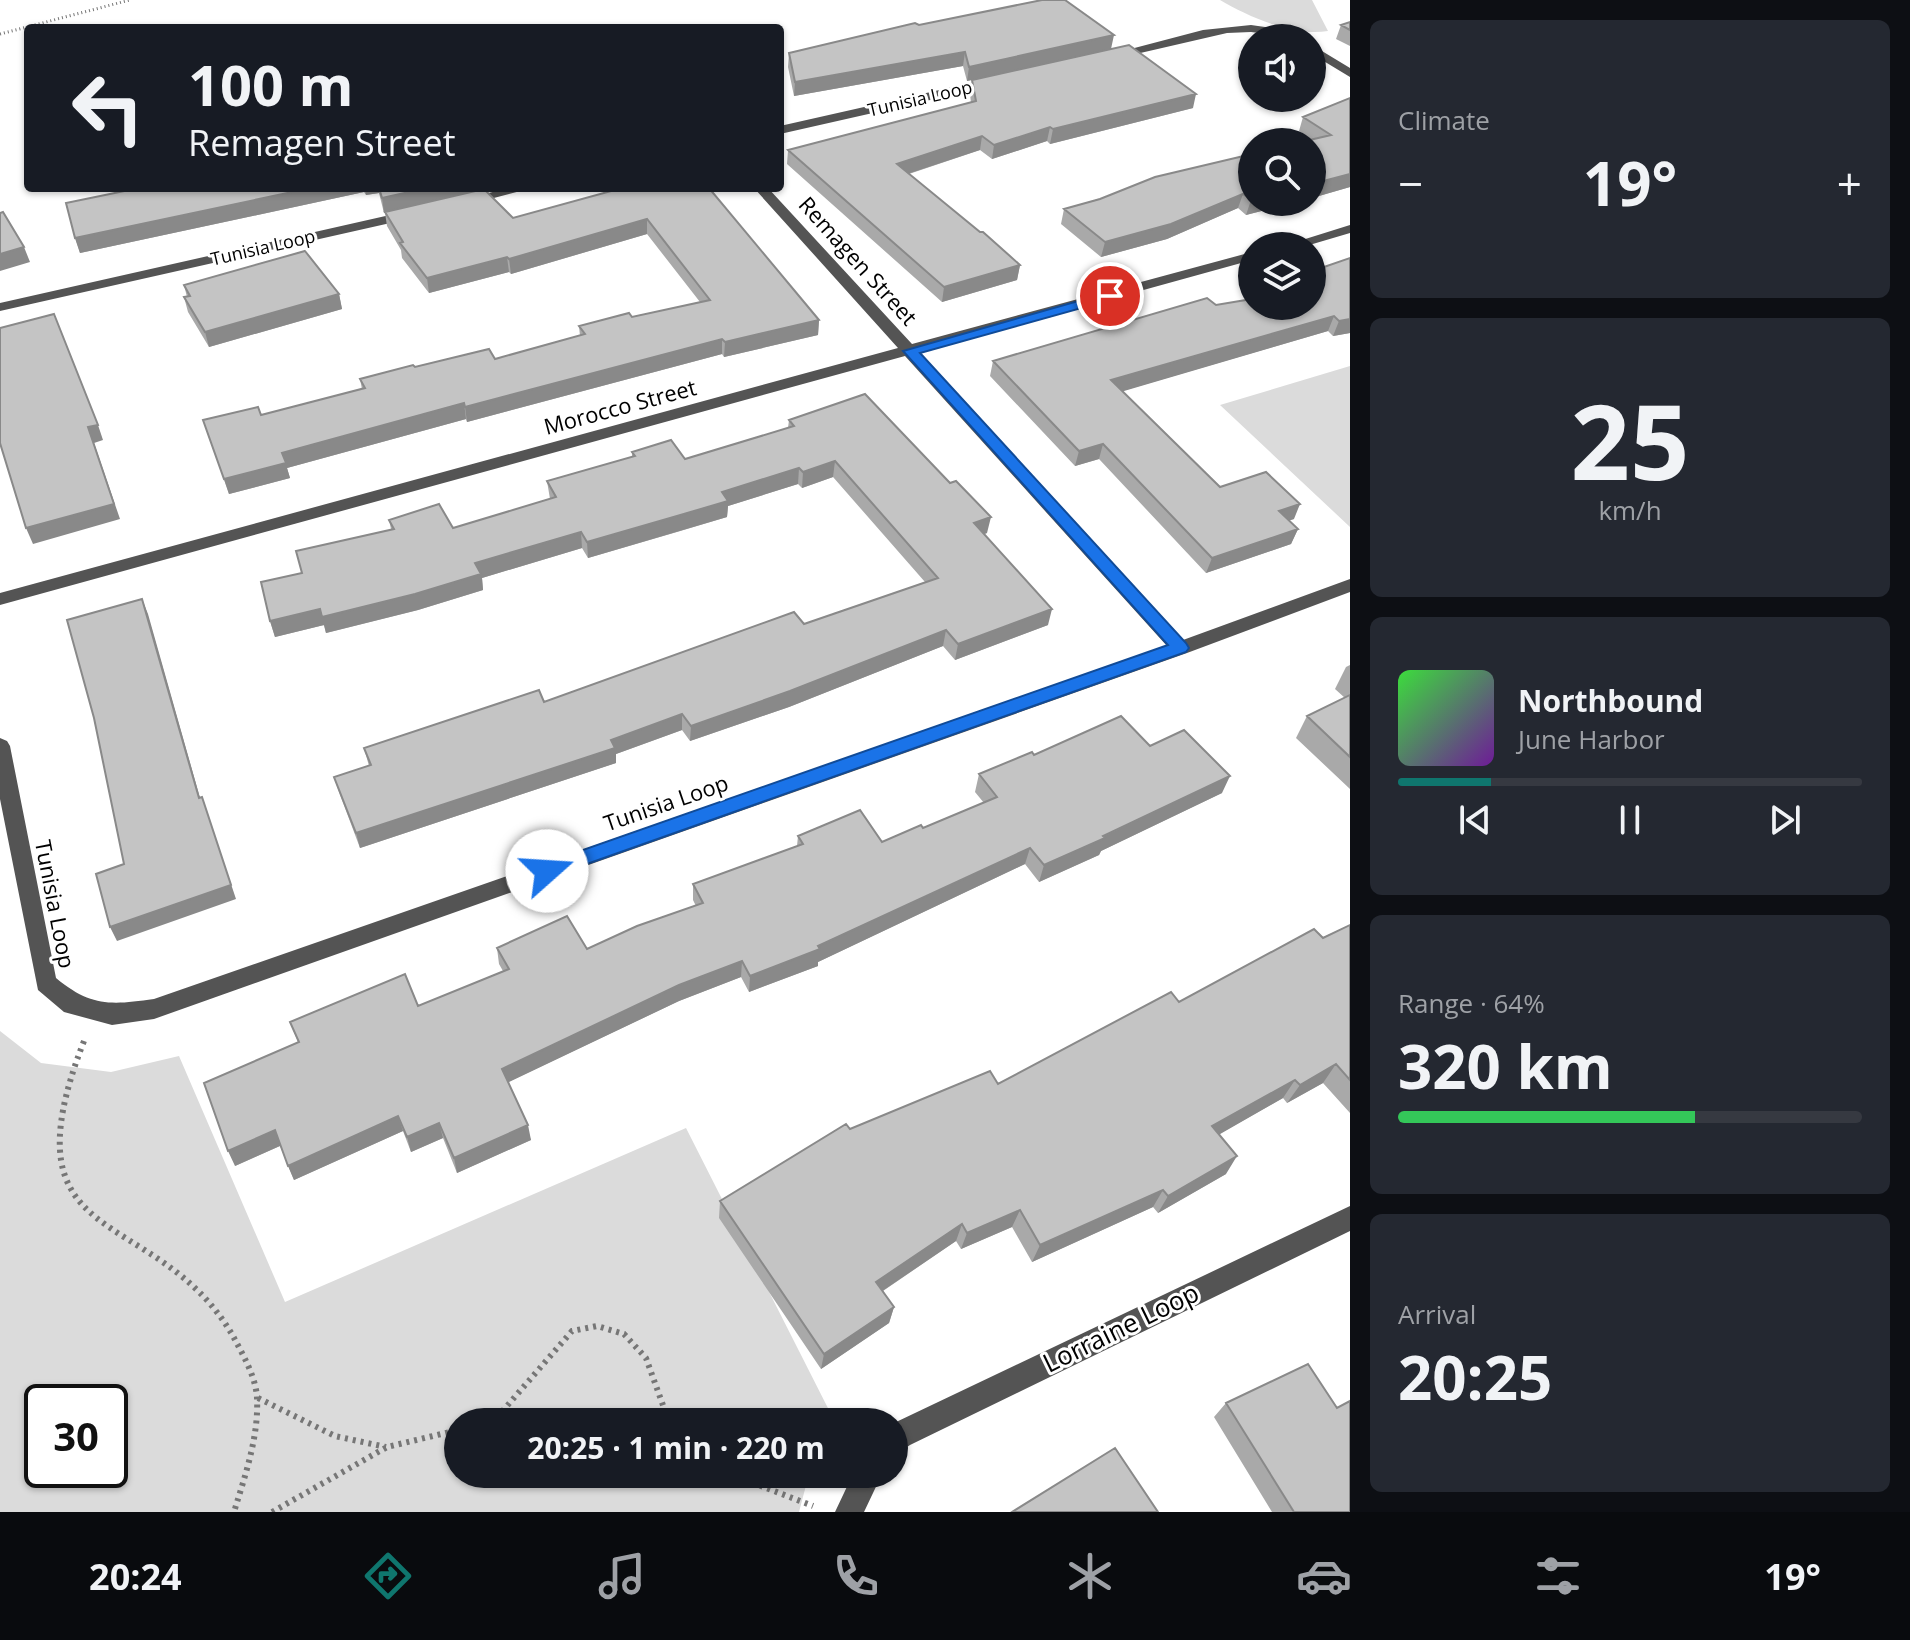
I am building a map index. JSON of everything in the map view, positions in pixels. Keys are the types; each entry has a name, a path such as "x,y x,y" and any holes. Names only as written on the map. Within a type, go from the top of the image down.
{"street":[{"path":"1102,58 1225,30 1238,30"},
{"path":"1326,58 1350,73"},
{"name":"Tunisia Loop","path":"784,129 1010,78"},
{"path":"448,206 508,192"},
{"name":"Remagen Street","path":"765,192 1180,648"},
{"name":"Tunisia Loop","path":"0,307 432,209"},
{"path":"1326,236 1350,229"},
{"name":"Morocco Street","path":"0,599 1238,260"},
{"name":"Tunisia Loop","path":"0,746 46,983 72,1005 112,1015 154,1009 1180,648 1350,585"},
{"name":"Lorraine Loop","path":"908,1431 1350,1218"},
{"path":"849,1512 861,1488"}],"path":[{"path":"38,24 130,0"},
{"path":"0,34 24,28"},
{"path":"97,1011 73,1064 58,1116 57,1152 65,1185 80,1209 148,1252 208,1298 228,1328 247,1365 258,1398 250,1450 234,1512"},
{"path":"505,1408 572,1331 597,1326 624,1334 646,1358 664,1408"},
{"path":"258,1398 335,1436 387,1447"},
{"path":"272,1512 387,1447 444,1433"},
{"path":"766,1488 816,1507"}],"shaded area":[{"path":"1220,0 1312,0 1324,24 1274,24"},
{"path":"1350,366 1350,527 1220,405"},
{"path":"0,1031 41,1063 111,1072 179,1056 285,1302 686,1128 828,1408 444,1408 444,1488 805,1488 799,1512 0,1512"}],"building":[{"path":"1042,0 1065,0 1114,35 969,67 965,52 795,82 789,53 915,23 919,25"},
{"path":"1129,45 1196,94 1053,129 1050,127 994,145 982,136 897,164 1020,265 944,287 788,150 976,101 972,80"},
{"path":"1350,98 1350,174 1326,180 1326,136 1331,135 1326,128 1320,128 1303,117 1326,112 1326,108"},
{"path":"1238,157 1238,196 1171,224 1105,242 1064,209 1100,199 1155,177"},
{"path":"120,192 292,192 75,238 66,203"},
{"path":"380,192 409,192 382,198"},
{"path":"471,192 487,192 513,218 607,192 712,192 819,320 725,342 722,339 465,407 464,403 282,453 286,463 224,479 203,420 258,407 261,415 365,388 360,379 413,365 489,349 495,359 585,334 579,326 629,313 632,317 710,300 647,219 509,259 427,278 400,243 403,242 385,212"},
{"path":"3,212 24,247 0,254 0,213"},
{"path":"305,251 339,294 205,332 184,297 190,296 184,285"},
{"path":"1350,258 1350,319 1339,321 1334,316 1326,318 1326,266"},
{"path":"1207,298 1216,305 1238,301 1238,320 1320,320 1111,380 1220,487 1266,472 1300,504 1279,511 1298,529 1212,558 1103,444 1079,451 993,361"},
{"path":"54,314 98,425 88,427 114,504 26,528 0,443 0,328"},
{"path":"865,394 950,483 956,481 991,517 974,523 1052,609 958,644 946,630 691,726 682,714 611,740 615,748 356,833 334,777 371,765 364,748 539,690 544,702 794,612 804,624 938,578 835,461 803,472 799,468 722,492 728,501 587,542 581,532 475,563 481,574 415,594 322,617 320,609 270,621 261,582 302,573 296,551 394,529 389,520 439,504 453,528 556,497 547,481 635,456 632,452 671,440 685,459 794,426 789,420"},
{"path":"142,599 199,798 202,797 231,885 110,927 96,874 124,864 94,718 67,620"},
{"path":"1350,695 1350,757 1307,716"},
{"path":"1121,716 1150,746 1184,730 1230,776 1044,865 1030,848 818,946 820,949 750,976 742,961 679,985 502,1069 528,1125 454,1158 439,1123 407,1137 398,1116 288,1166 275,1130 228,1151 204,1083 299,1042 290,1022 405,974 418,1006 509,969 497,948 567,916 587,949 637,926 703,903 693,884 803,844 798,836 860,810 882,842 921,825 923,828 997,797 979,774 1032,752 1034,755"},
{"path":"1350,925 1350,1080 1336,1064 1300,1085 1295,1080 1212,1126 1237,1156 1168,1196 1163,1190 1040,1245 1020,1210 967,1233 962,1224 876,1282 894,1307 824,1354 720,1201 846,1124 850,1129 990,1071 998,1084 1171,992 1179,1002 1314,929 1323,938"},
{"path":"1308,1364 1337,1408 1350,1401 1350,1512 1294,1512 1226,1403"},
{"path":"1115,1448 1158,1512 1012,1512"}],"route":[{"path":"547,871 1180,648 910,351 1110,296"}]}
